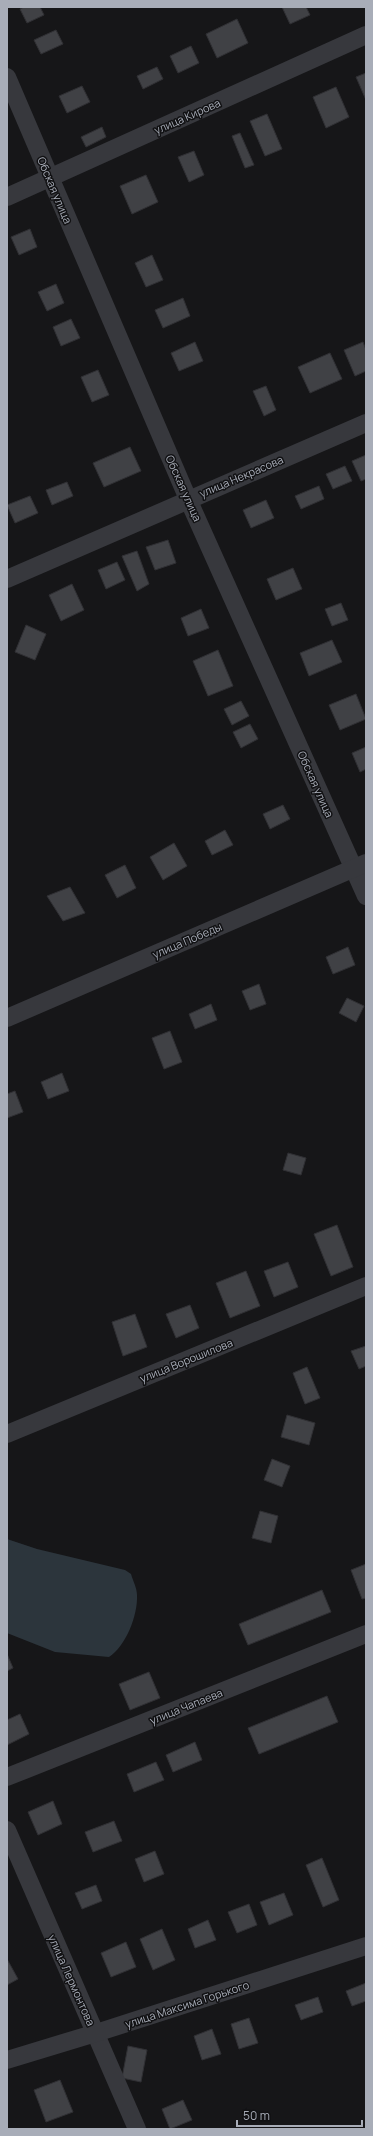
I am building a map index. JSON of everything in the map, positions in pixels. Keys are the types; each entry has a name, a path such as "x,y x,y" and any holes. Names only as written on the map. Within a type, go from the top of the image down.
{"street":[{"name":"улица Кирова","path":"7,197 366,35"},
{"name":"Обская улица","path":"7,77 188,499 360,865 366,896"},
{"name":"улица Некрасова","path":"7,579 188,499 366,423"},
{"name":"улица Победы","path":"7,1018 360,865"},
{"name":"улица Ворошилова","path":"7,1434 366,1286"},
{"name":"улица Чапаева","path":"7,1777 366,1634"},
{"name":"улица Лермонтова","path":"7,1830 137,2129"},
{"name":"улица Максима Горького","path":"7,2060 96,2033 366,1946"}],"shaded area":[{"path":"7,1539 37,1549 125,1570 131,1574 136,1587 137,1603 133,1621 126,1638 115,1652 109,1657 55,1652 7,1633"}],"building":[{"path":"24,7 40,7 44,15 27,23 20,9"},
{"path":"282,7 306,7 310,15 290,24"},
{"path":"237,19 248,43 217,58 206,34"},
{"path":"56,30 63,44 41,54 34,40"},
{"path":"191,46 199,63 178,73 170,56"},
{"path":"157,67 163,79 143,89 137,76"},
{"path":"366,73 366,100 356,77"},
{"path":"82,86 90,102 67,113 59,96"},
{"path":"336,87 349,117 326,128 313,97"},
{"path":"267,114 282,149 265,156 250,121"},
{"path":"102,127 106,137 86,147 81,137"},
{"path":"240,133 254,165 245,168 232,136"},
{"path":"194,151 204,175 189,182 178,157"},
{"path":"146,175 158,202 132,214 120,186"},
{"path":"30,229 37,247 19,255 11,237"},
{"path":"152,255 163,280 146,287 135,263"},
{"path":"56,284 64,303 47,311 38,292"},
{"path":"183,298 190,316 163,328 155,310"},
{"path":"71,319 80,338 61,346 53,327"},
{"path":"195,342 203,361 179,371 171,353"},
{"path":"363,342 366,350 366,371 355,376 344,350"},
{"path":"330,353 342,379 310,393 298,367"},
{"path":"98,370 109,395 92,402 81,377"},
{"path":"266,386 276,410 264,416 253,391"},
{"path":"130,447 141,471 104,487 93,463"},
{"path":"366,455 366,479 361,481 352,461"},
{"path":"345,466 352,481 333,489 326,474"},
{"path":"67,482 73,496 52,505 46,490"},
{"path":"319,486 324,499 301,509 295,496"},
{"path":"30,496 38,513 15,523 7,505"},
{"path":"266,500 274,518 251,528 243,510"},
{"path":"168,540 176,563 155,570 146,547"},
{"path":"137,551 149,584 137,591 122,556"},
{"path":"117,562 125,580 106,589 98,570"},
{"path":"293,568 302,589 276,600 267,579"},
{"path":"72,584 84,610 61,621 49,595"},
{"path":"341,603 348,620 332,626 325,609"},
{"path":"201,609 209,628 188,636 181,618"},
{"path":"26,625 46,634 35,660 15,652"},
{"path":"332,640 342,662 309,676 300,653"},
{"path":"218,650 233,686 208,696 193,661"},
{"path":"356,694 366,719 340,730 329,705"},
{"path":"241,701 249,716 232,725 224,709"},
{"path":"250,724 258,739 241,748 233,732"},
{"path":"366,747 366,769 360,772 352,753"},
{"path":"283,805 290,819 270,829 263,814"},
{"path":"225,830 233,845 212,855 205,841"},
{"path":"174,843 187,866 163,880 150,857"},
{"path":"125,865 136,888 117,898 105,875"},
{"path":"70,887 85,913 63,921 47,896"},
{"path":"348,947 355,965 333,974 326,957"},
{"path":"259,984 266,1004 250,1010 242,991"},
{"path":"347,998 364,1006 356,1022 339,1013"},
{"path":"211,1004 217,1020 195,1029 189,1014"},
{"path":"170,1031 182,1062 164,1069 152,1038"},
{"path":"62,1073 69,1091 48,1099 41,1082"},
{"path":"15,1091 23,1112 7,1118 7,1094"},
{"path":"288,1153 306,1158 301,1175 283,1170"},
{"path":"337,1225 353,1267 331,1276 314,1234"},
{"path":"288,1262 298,1287 274,1297 264,1271"},
{"path":"246,1271 260,1306 230,1318 216,1283"},
{"path":"190,1305 199,1328 176,1338 166,1314"},
{"path":"135,1314 147,1347 123,1356 112,1322"},
{"path":"366,1346 366,1366 359,1369 351,1351"},
{"path":"307,1367 320,1398 305,1404 293,1373"},
{"path":"287,1415 315,1423 309,1445 281,1437"},
{"path":"272,1459 290,1466 282,1487 264,1480"},
{"path":"260,1511 278,1516 271,1543 252,1538"},
{"path":"366,1564 366,1598 362,1599 351,1570"},
{"path":"322,1590 331,1612 248,1645 239,1624"},
{"path":"7,1654 13,1668 7,1671"},
{"path":"149,1672 160,1698 130,1710 119,1684"},
{"path":"327,1696 338,1722 259,1754 248,1728"},
{"path":"20,1714 29,1734 7,1745 7,1720"},
{"path":"195,1742 202,1760 173,1772 166,1755"},
{"path":"156,1762 164,1780 134,1792 127,1774"},
{"path":"53,1801 62,1824 38,1835 28,1812"},
{"path":"114,1821 122,1841 93,1852 85,1832"},
{"path":"155,1851 164,1874 144,1882 135,1859"},
{"path":"322,1858 339,1900 323,1907 306,1865"},
{"path":"96,1885 102,1901 82,1909 75,1893"},
{"path":"284,1893 293,1915 269,1925 260,1902"},
{"path":"249,1904 257,1925 237,1933 228,1912"},
{"path":"208,1920 216,1940 195,1948 188,1929"},
{"path":"162,1929 175,1960 153,1970 140,1939"},
{"path":"126,1942 136,1967 111,1977 101,1953"},
{"path":"7,1959 18,1979 7,1985"},
{"path":"366,1983 366,2001 352,2006 346,1991"},
{"path":"318,1997 323,2012 301,2020 295,2005"},
{"path":"249,2018 258,2043 239,2049 231,2024"},
{"path":"212,2029 221,2054 202,2060 194,2036"},
{"path":"128,2046 147,2050 141,2082 122,2078"},
{"path":"60,2080 73,2112 46,2122 34,2090"},
{"path":"183,2100 192,2120 170,2129 162,2109"}]}
